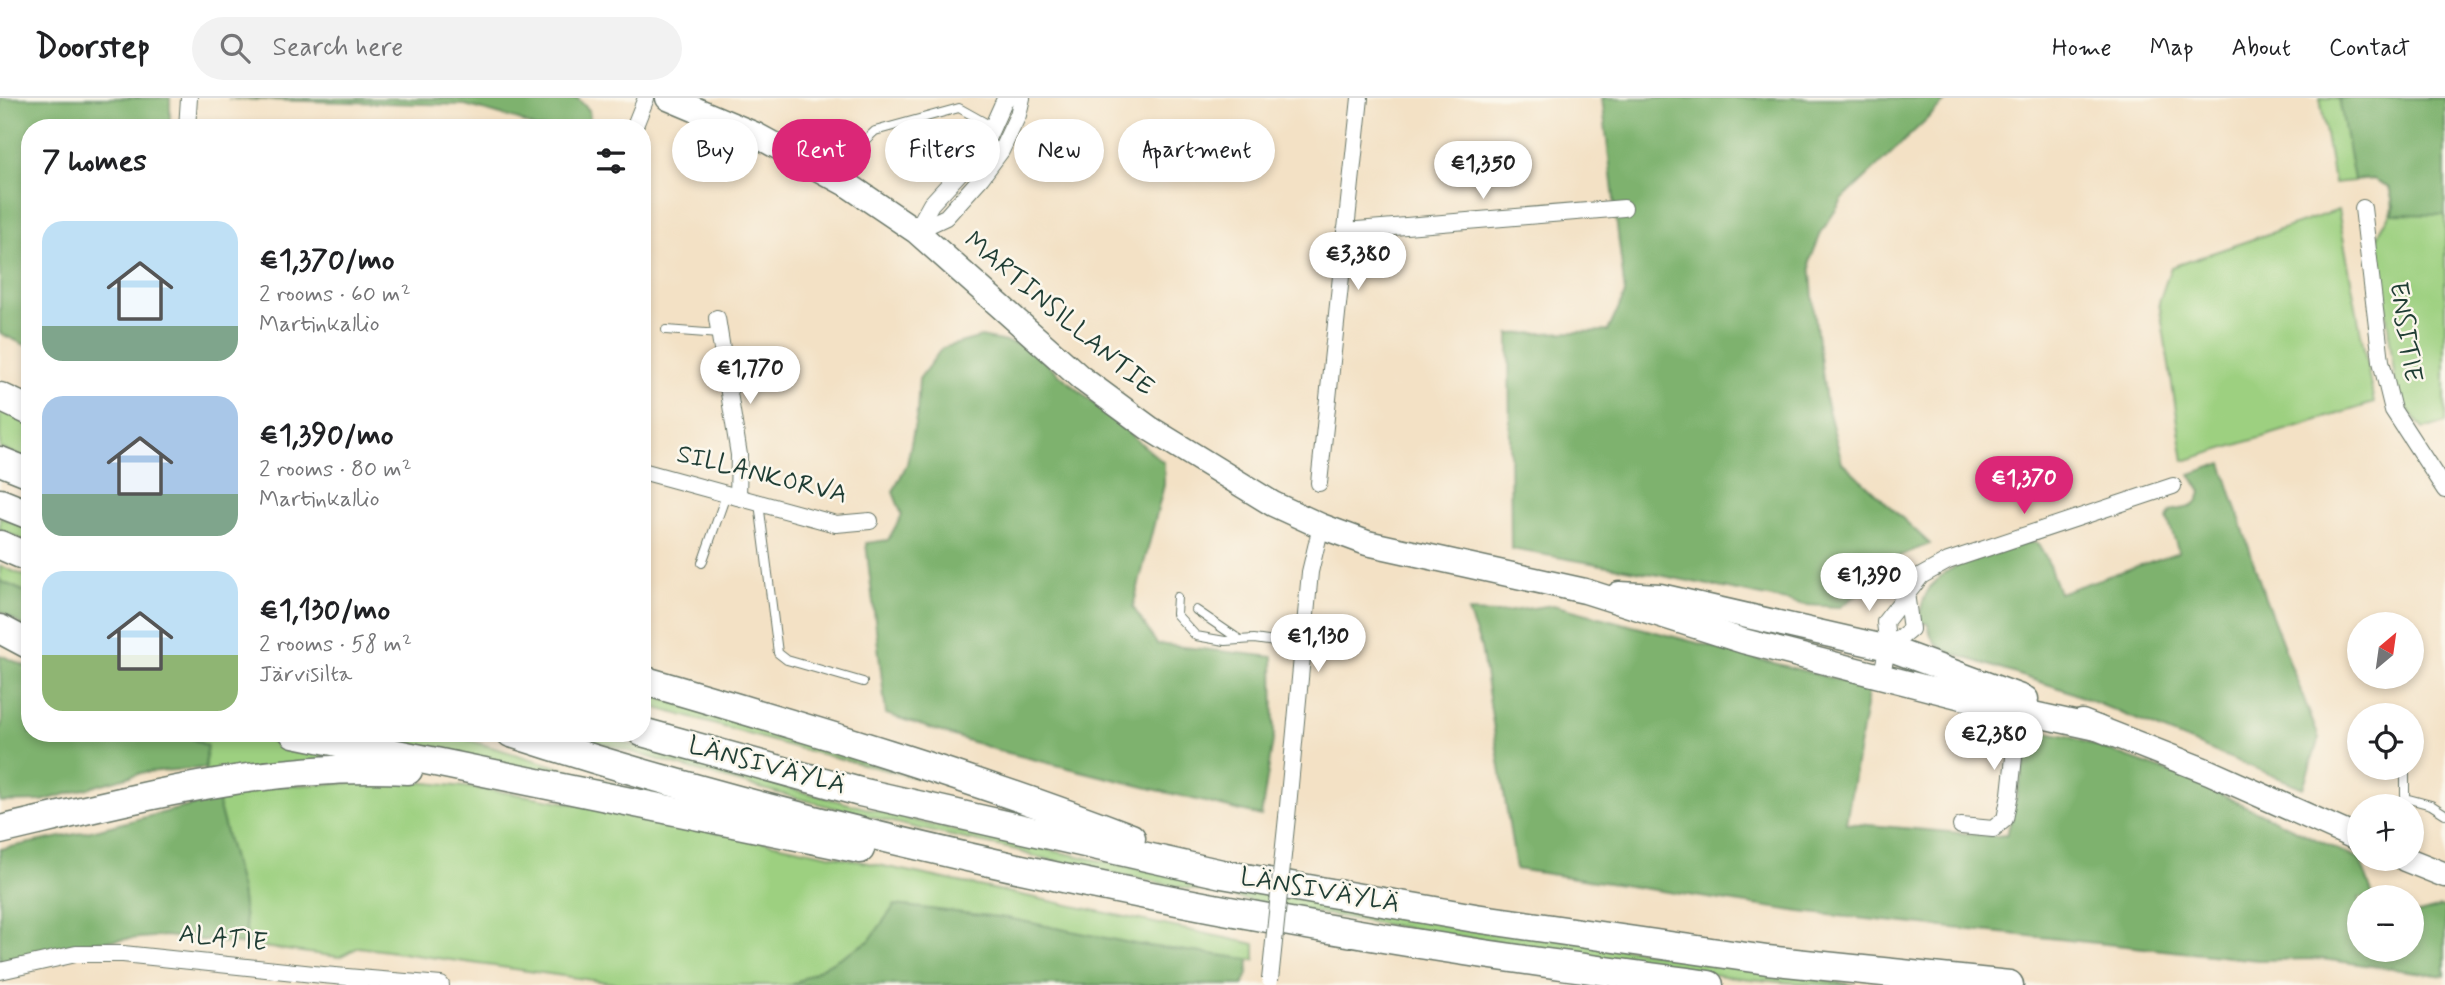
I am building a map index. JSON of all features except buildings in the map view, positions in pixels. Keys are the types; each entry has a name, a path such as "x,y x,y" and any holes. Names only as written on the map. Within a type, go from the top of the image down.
{"highway":[{"path":"0,397 21,407"},
{"path":"0,461 21,469"},
{"path":"0,503 21,511"},
{"path":"0,545 21,554"},
{"path":"0,629 21,640"},
{"path":"651,683 812,731 1062,812 1222,874"},
{"name":"LÄNSIVÄYLÄ","path":"651,734 860,792 1222,874 1475,918 1767,960 2009,985"},
{"path":"337,742 843,846 1056,877"},
{"name":"LÄNSIVÄYLÄ","path":"541,742 744,802 1056,877 1202,906 1471,952 1709,985"},
{"path":"0,830 149,796 272,775 378,768 502,777"}],"main road":[{"name":"MARTINSILLANTIE","path":"668,98 756,135 848,185 916,231 1081,378 1149,428 1273,504 1321,526 1367,543 1586,591 1742,640 2096,728"},
{"name":"MARTINSILLANTIE","path":"1586,591 1660,596 1888,648 2009,692 2209,772 2347,834"},
{"path":"2424,867 2445,875"}],"street":[{"path":"188,119 189,98"},
{"path":"638,119 646,98"},
{"path":"995,119 1007,98"},
{"path":"916,231 946,217 981,178 1001,151 1022,98"},
{"path":"1319,483 1360,98"},
{"path":"916,231 930,204 951,182"},
{"path":"1345,231 1625,208"},
{"name":"ENSITIE","path":"2363,208 2381,361 2393,410 2445,490"},
{"path":"718,326 739,455 732,496"},
{"name":"SILLANKORVA","path":"651,474 836,524 870,521"},
{"path":"1881,676 1888,648 1885,622 1921,576 1948,561 2173,486"},
{"path":"1270,983 1310,572 1321,526"},
{"path":"1888,648 1911,629 1906,593"},
{"path":"1961,826 1993,829 2005,819 2019,711"},
{"name":"ALATIE","path":"0,971 76,954 123,954 441,985"}],"lane":[{"path":"919,119 959,108 978,119"},
{"path":"1000,131 1008,135"},
{"path":"666,330 718,326"},
{"path":"702,563 732,496"},
{"path":"759,503 778,653 787,660 863,682"},
{"path":"1177,597 1176,614 1196,636 1225,641 1254,639 1303,646"},
{"path":"1196,610 1240,640"},
{"path":"2405,780 2405,798 2431,805 2445,814"}],"green space":[{"path":"0,98 170,98 170,119 21,119 21,343 0,333"},
{"path":"577,98 589,110 590,119 515,119 465,105 228,99"},
{"path":"1602,98 1949,98 1843,199 1822,231 1810,261 1826,402 1842,462 1930,544 1894,558 1870,585 1840,607 1806,605 1511,549 1509,334 1608,331 1625,294"},
{"path":"2320,98 2445,98 2445,423 2423,429 2397,395 2377,240 2392,212 2390,187 2374,179 2334,183"},
{"path":"2339,98 2445,98 2445,215 2393,214 2394,206 2389,187 2374,179 2354,180"},
{"path":"2338,210 2374,403 2184,461 2159,302 2171,267"},
{"path":"981,337 1026,346 1164,463 1164,485 1133,607 1157,644 1273,657 1274,734 1261,816 1000,751 886,714 866,543 888,540 902,515 893,492 907,464 917,413 919,379 942,348"},
{"path":"0,407 21,416 21,456 0,448"},
{"path":"2222,463 2265,598 2319,738 2303,788 2065,690 1951,653 1935,642 1928,624 1920,622 1922,603 1941,576 1973,559 2025,542 2037,543 2047,560 2059,593 2179,552 2167,518 2171,511 2189,507 2199,498 2201,492 2190,474"},
{"path":"0,517 21,525 21,539 0,530"},
{"path":"0,566 21,574 21,590 0,581"},
{"path":"0,581 21,590 21,624 0,611"},
{"path":"1553,605 1869,688 1846,823 2007,835 2033,730 2068,736 2188,779 2347,854 2347,871 2364,871 2369,885 2347,885 2347,962 2424,962 2424,912 2445,908 2445,976 2322,959 2258,960 1800,912 1516,869 1481,647 1468,612 1498,613"},
{"path":"0,655 21,664 21,742 199,742 207,746 205,768 145,772 42,801 0,802"},
{"path":"651,695 918,778 797,748 651,707"},
{"path":"200,742 273,742 370,759 205,775 207,746"},
{"path":"381,742 475,742 644,793"},
{"path":"600,742 623,742 698,765 935,826 1192,880 1856,985 1780,982 1666,968 1421,931 1291,908 1032,856 1017,850 736,782"},
{"path":"403,781 529,796 613,811 1255,944 1255,960 1140,945 869,941 792,985 627,985 359,947 339,957 248,945 241,890 216,795 269,786"},
{"path":"217,799 241,890 248,945 165,936 90,942 0,962 0,849 91,831"},
{"path":"895,905 1007,918 1140,945 1249,959 1248,974 1243,985 792,985 869,941"}]}
